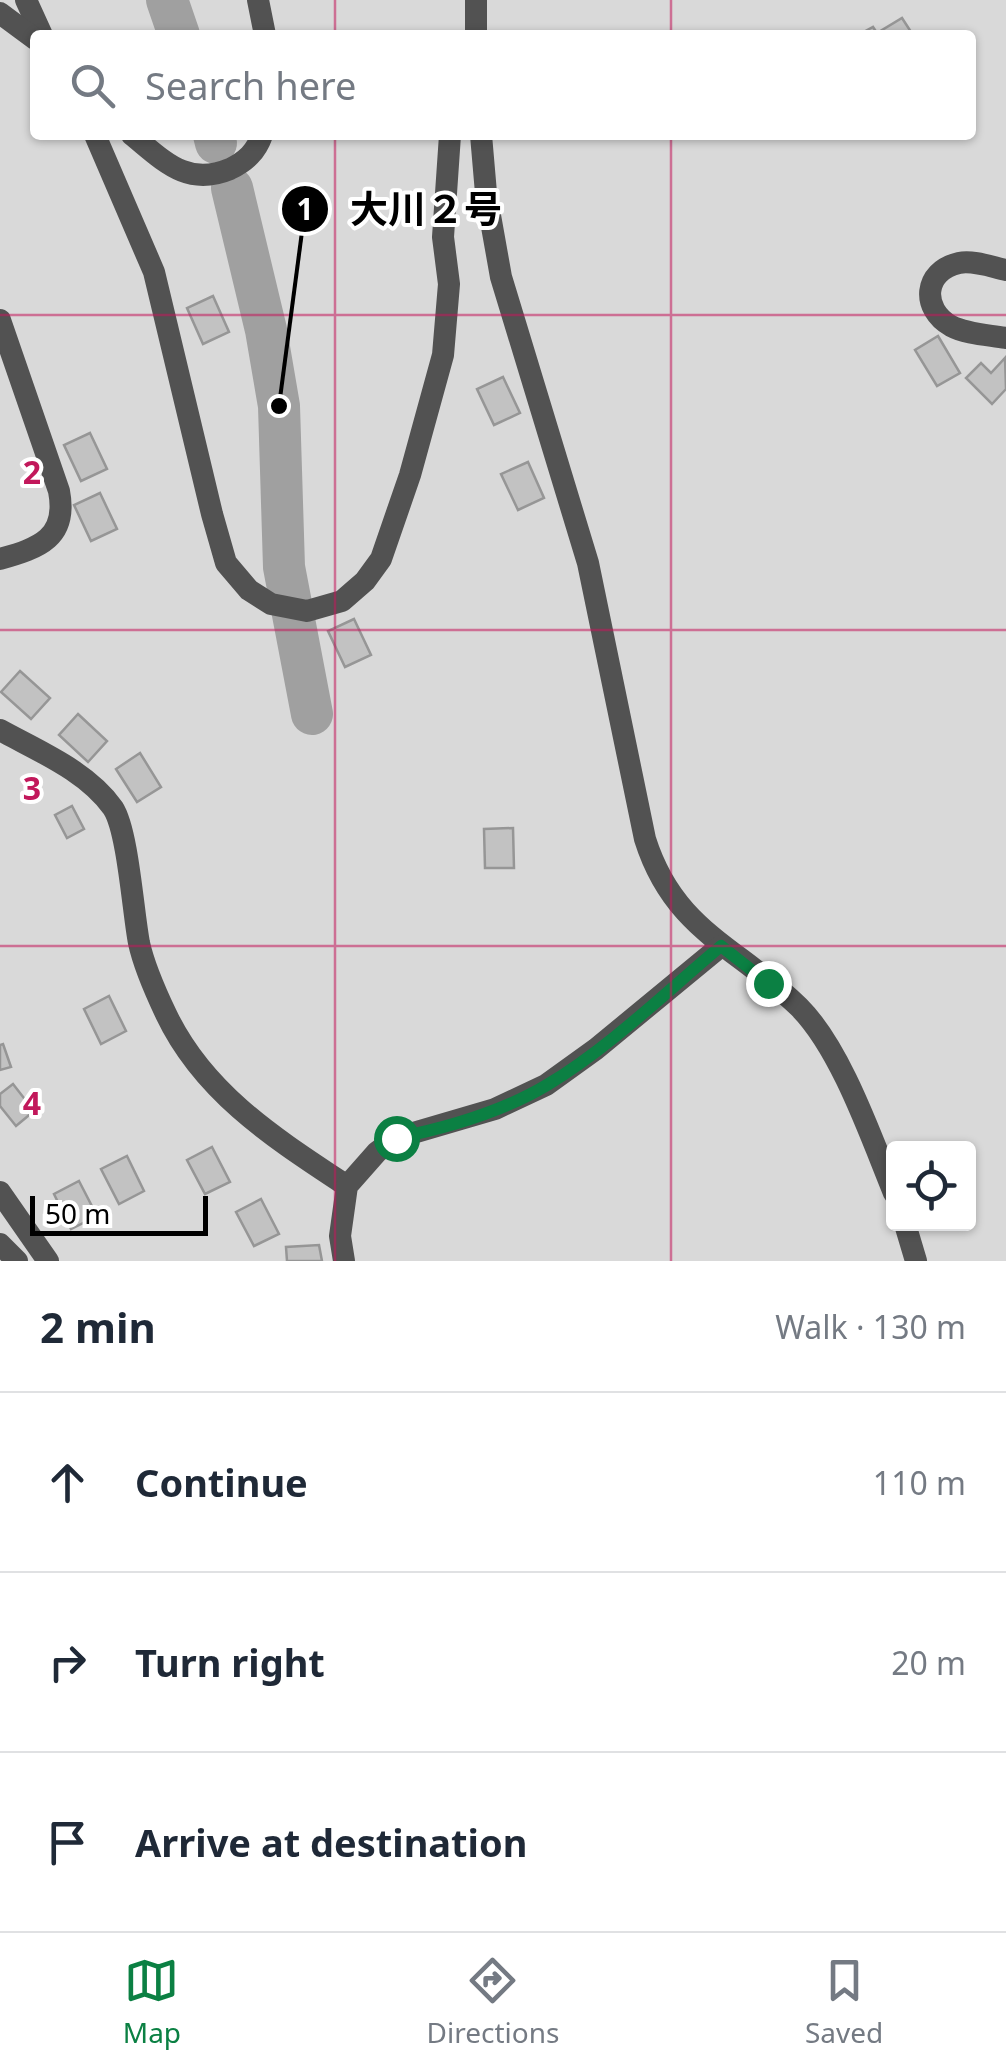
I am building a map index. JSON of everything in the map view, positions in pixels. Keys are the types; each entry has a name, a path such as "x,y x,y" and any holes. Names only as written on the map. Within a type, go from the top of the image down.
{"street":[{"path":"26,0 40,30"},
{"path":"258,0 264,30"},
{"path":"461,30 475,3"},
{"path":"475,3 476,30"},
{"path":"0,13 30,35"},
{"path":"96,140 154,272 226,562 250,590 270,604 307,611 342,602 365,581 381,558 410,475 443,355 449,284 443,237 450,140"},
{"path":"138,140 188,175 198,177 242,164 260,140"},
{"path":"481,140 501,277 588,563 644,839 655,873 678,906 721,946 800,1008 828,1047 886,1174"},
{"path":"1006,270 962,262 944,269 932,280 928,292 932,308 952,327 1006,338"},
{"path":"0,320 63,512 55,532 33,550 0,559"},
{"path":"0,730 62,763 115,810 140,948 167,1016 212,1084 257,1126 347,1186"},
{"path":"344,1261 340,1236 347,1186 377,1152 396,1138 495,1109 546,1086 596,1050 721,946"},
{"path":"0,1192 48,1261"},
{"path":"907,1231 916,1261"},
{"path":"0,1244 17,1261"}],"shaded area":[{"path":"0,0 1006,0 1006,1261 0,1261"}],"building":[{"path":"902,18 910,30 882,30"},
{"path":"213,296 229,332 203,344 187,308"},
{"path":"938,336 960,373 937,386 915,350"},
{"path":"1005,358 1006,389 992,404 966,378 981,363 991,373"},
{"path":"503,377 520,413 494,425 477,389"},
{"path":"90,433 107,469 81,481 64,445"},
{"path":"528,462 544,498 518,510 501,474"},
{"path":"100,493 117,529 91,541 74,505"},
{"path":"354,619 371,655 345,667 328,631"},
{"path":"20,671 50,698 31,719 1,692"},
{"path":"78,714 107,741 88,762 59,735"},
{"path":"140,753 161,787 137,802 116,769"},
{"path":"72,806 84,829 67,838 55,815"},
{"path":"513,828 514,868 485,868 484,829"},
{"path":"109,996 126,1031 101,1044 84,1009"},
{"path":"3,1044 11,1067 0,1070 0,1045"},
{"path":"13,1084 34,1111 16,1126 0,1106 0,1094"},
{"path":"212,1147 230,1182 205,1194 187,1160"},
{"path":"127,1156 144,1191 119,1204 101,1169"},
{"path":"79,1181 97,1216 71,1229 54,1194"},
{"path":"261,1199 279,1234 254,1246 236,1212"},
{"path":"319,1245 322,1261 287,1261 286,1247"}],"waterway":[{"path":"167,0 177,30"},
{"path":"232,188 266,330 279,406 284,567 312,714"}],"place":[{"name":"大川２号","path":"279,406"}],"route":[{"path":"396,1138 495,1109 546,1086 596,1050 721,946 768,983"}]}
